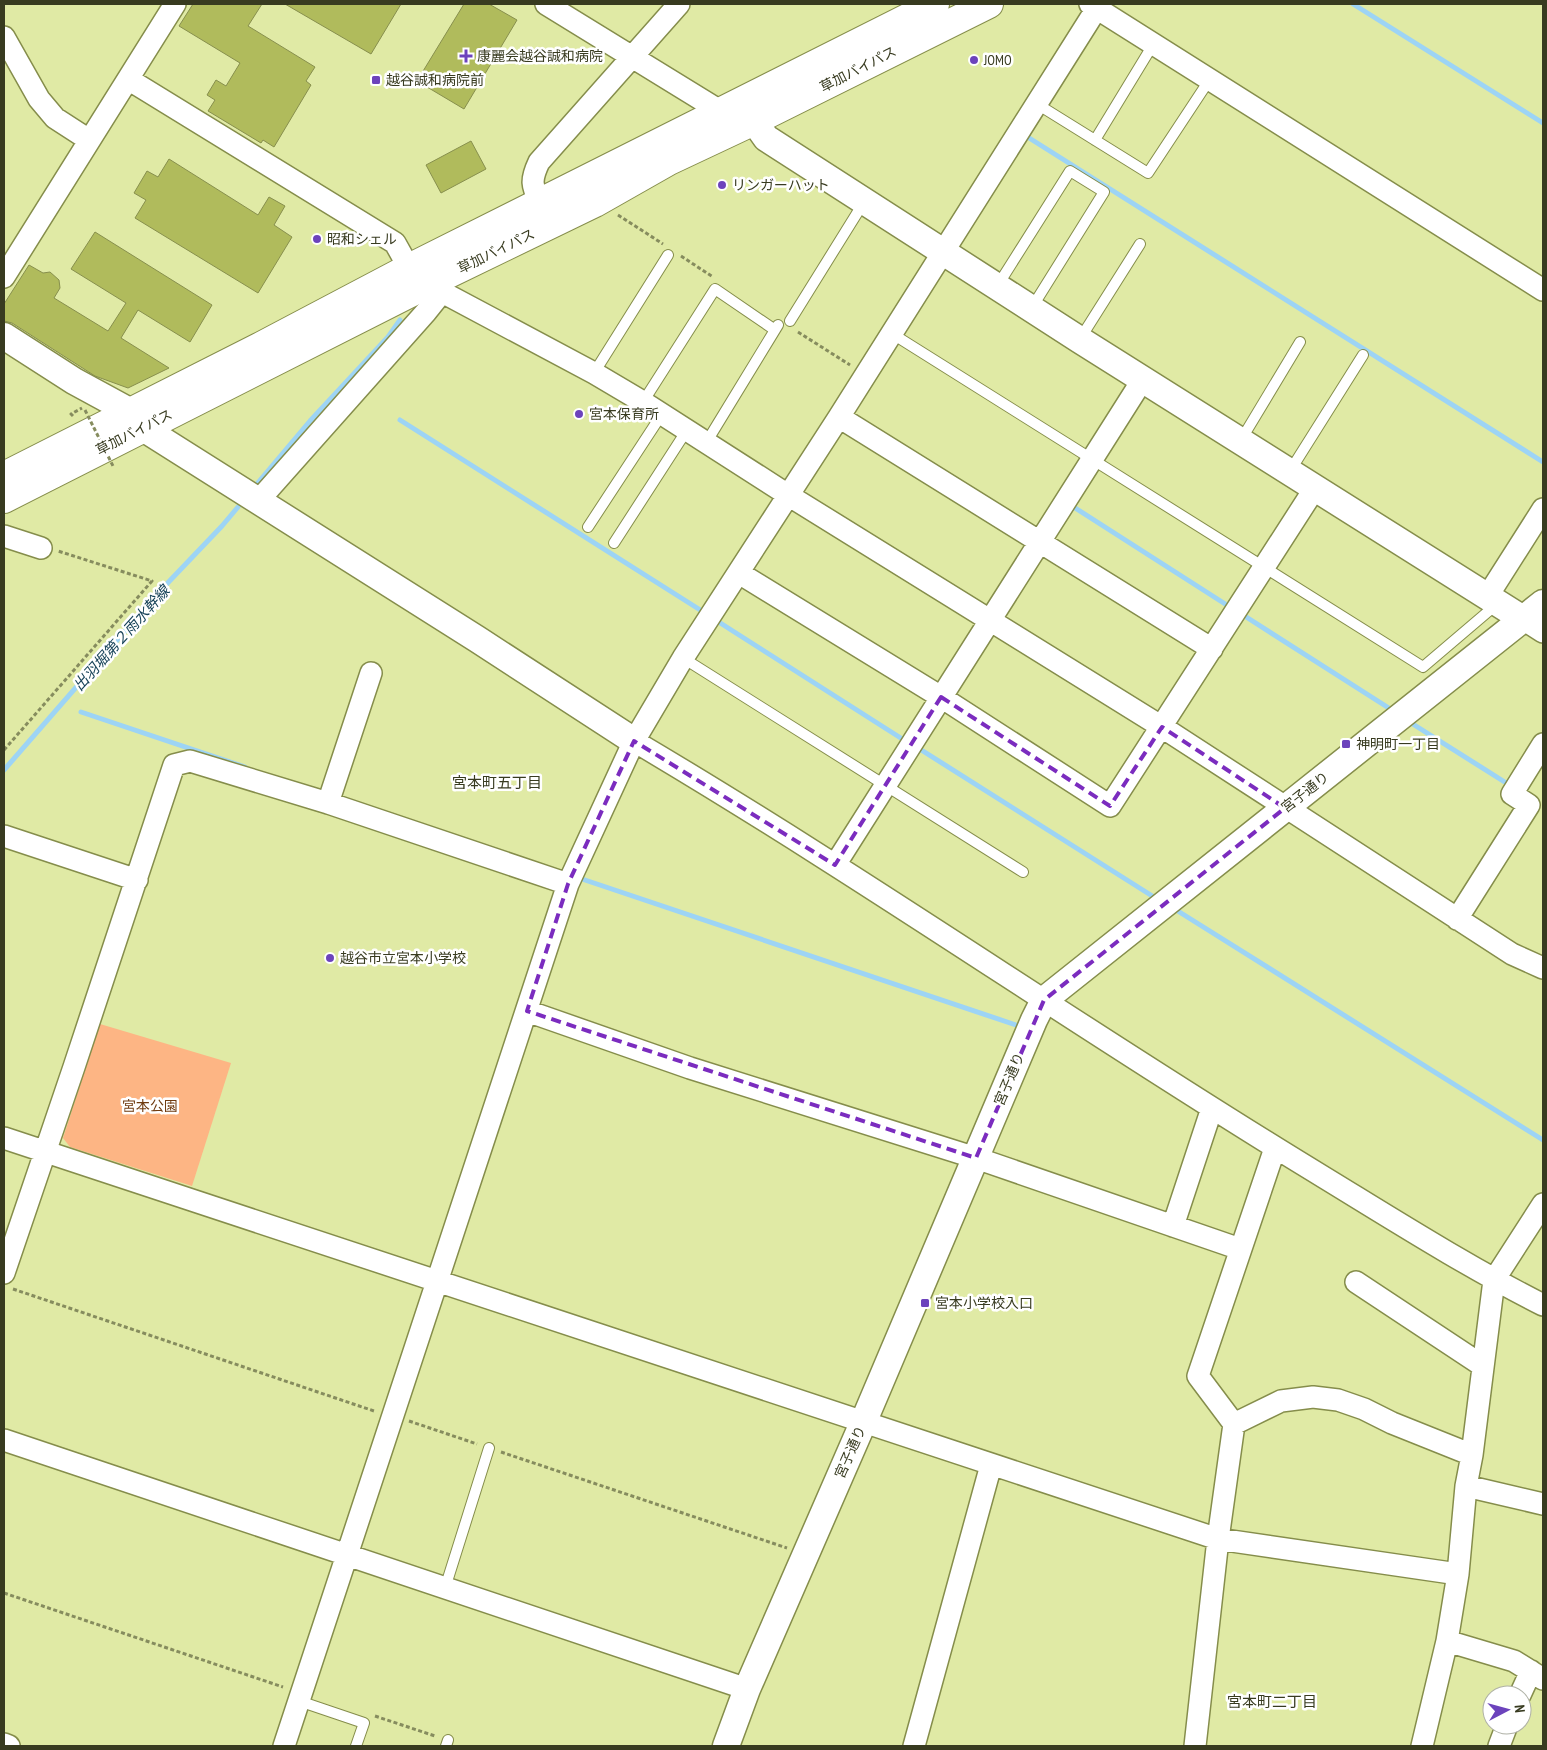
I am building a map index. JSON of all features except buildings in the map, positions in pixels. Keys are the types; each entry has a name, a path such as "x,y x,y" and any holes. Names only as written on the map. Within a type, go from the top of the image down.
{"highway":[{"name":"草加バイパス","path":"4,499 137,420 409,268 540,204 720,111 935,4"},
{"name":"草加バイパス","path":"4,476 137,420 439,286 595,203 669,161 754,122 989,4"}],"street":[{"path":"4,277 174,4"},
{"path":"546,4 720,111"},
{"path":"540,204 533,188 533,174 539,162 679,4"},
{"path":"284,1746 568,884 634,741 683,658 839,417 1037,104 1093,6 1210,78 1543,290"},
{"path":"4,37 39,98 50,112 55,118 89,140"},
{"path":"128,79 395,243 409,268"},
{"path":"754,122 766,138 1080,340 1533,625"},
{"path":"259,500 426,312 439,286 643,402 788,495 1162,727 1512,954 1543,968"},
{"path":"4,336 634,741 835,865 1275,1148 1494,1280 1543,1305"},
{"path":"835,865 1143,379"},
{"path":"839,417 1212,649"},
{"path":"739,573 942,697 1110,806 1315,488"},
{"path":"1492,600 1543,509"},
{"path":"4,536 41,548"},
{"name":"宮子通り","path":"732,1745 747,1689 1044,1000 1285,808 1533,625 1543,603"},
{"path":"328,803 371,673"},
{"path":"1458,919 1529,805 1512,794 1543,744"},
{"path":"4,1273 174,765 190,761 328,803 568,884"},
{"path":"4,836 137,880"},
{"path":"527,1011 690,1068 976,1158 1240,1249"},
{"path":"1173,1226 1212,1108"},
{"path":"4,1138 1218,1539 1458,1574"},
{"path":"1195,1746 1218,1539 1234,1424 1198,1376 1275,1148"},
{"path":"1422,1746 1447,1641 1458,1574 1466,1486 1472,1456 1494,1280 1543,1204"},
{"path":"1356,1282 1483,1366"},
{"path":"1234,1424 1281,1400 1313,1397 1338,1400 1364,1408 1392,1423 1472,1456"},
{"path":"4,1440 747,1689"},
{"path":"914,1746 991,1465"},
{"path":"1466,1486 1543,1504"},
{"path":"1447,1641 1514,1661 1537,1675 1528,1685"},
{"path":"4,1744 10,1746"}],"lane":[{"path":"1095,140 1154,43"},
{"path":"1037,104 1148,173 1210,78"},
{"path":"997,286 1070,171 1104,192 1032,309"},
{"path":"790,322 865,201"},
{"path":"1080,340 1140,244"},
{"path":"594,373 668,255"},
{"path":"643,402 715,289 777,327 706,443"},
{"path":"891,333 1423,667 1492,600"},
{"path":"1240,441 1300,342"},
{"path":"1289,472 1363,355"},
{"path":"588,527 662,414"},
{"path":"614,543 687,430"},
{"path":"683,658 1023,872"},
{"path":"445,1588 489,1448"},
{"path":"300,1697 364,1723 356,1746"}],"path":[{"path":"85,410 113,466"},
{"path":"4,750 152,581 47,548 41,548"},
{"path":"4,1593 300,1697"},
{"path":"366,1713 447,1743"}],"highlighted area":[{"path":"941,697 1110,806 1162,727 1285,808 1044,1000 976,1158 527,1011 568,884 634,741 835,865"}],"green space":[{"name":"宮本公園","path":"100,1024 231,1063 192,1186 70,1147 63,1138"}],"waterway":[{"path":"1353,4 1543,123"},
{"path":"1026,136 1543,462"},
{"name":"出羽堀第２雨水幹線","path":"256,485 310,421 388,337 400,320"},
{"path":"400,420 705,613"},
{"path":"1072,506 1233,609"},
{"name":"出羽堀第２雨水幹線","path":"4,770 160,591 238,507"},
{"path":"1240,613 1395,712"},
{"path":"714,619 907,742"},
{"path":"81,712 245,767"},
{"path":"1408,721 1511,786"},
{"path":"915,746 1157,899"},
{"path":"576,877 1016,1025"},
{"path":"1173,908 1543,1140"}],"place":[{"name":"康麗会越谷誠和病院","path":"466,56"},
{"name":"JOMO","path":"974,60"},
{"name":"越谷誠和病院前","path":"376,80"},
{"name":"リンガーハット","path":"722,185"},
{"name":"昭和シェル","path":"317,239"},
{"name":"宮本保育所","path":"579,414"},
{"name":"神明町一丁目","path":"1346,744"},
{"name":"越谷市立宮本小学校","path":"330,958"},
{"name":"宮本小学校入口","path":"925,1303"}],"district":[{"name":"宮本町五丁目","path":"497,782"},
{"name":"宮本町二丁目","path":"1272,1701"}]}
